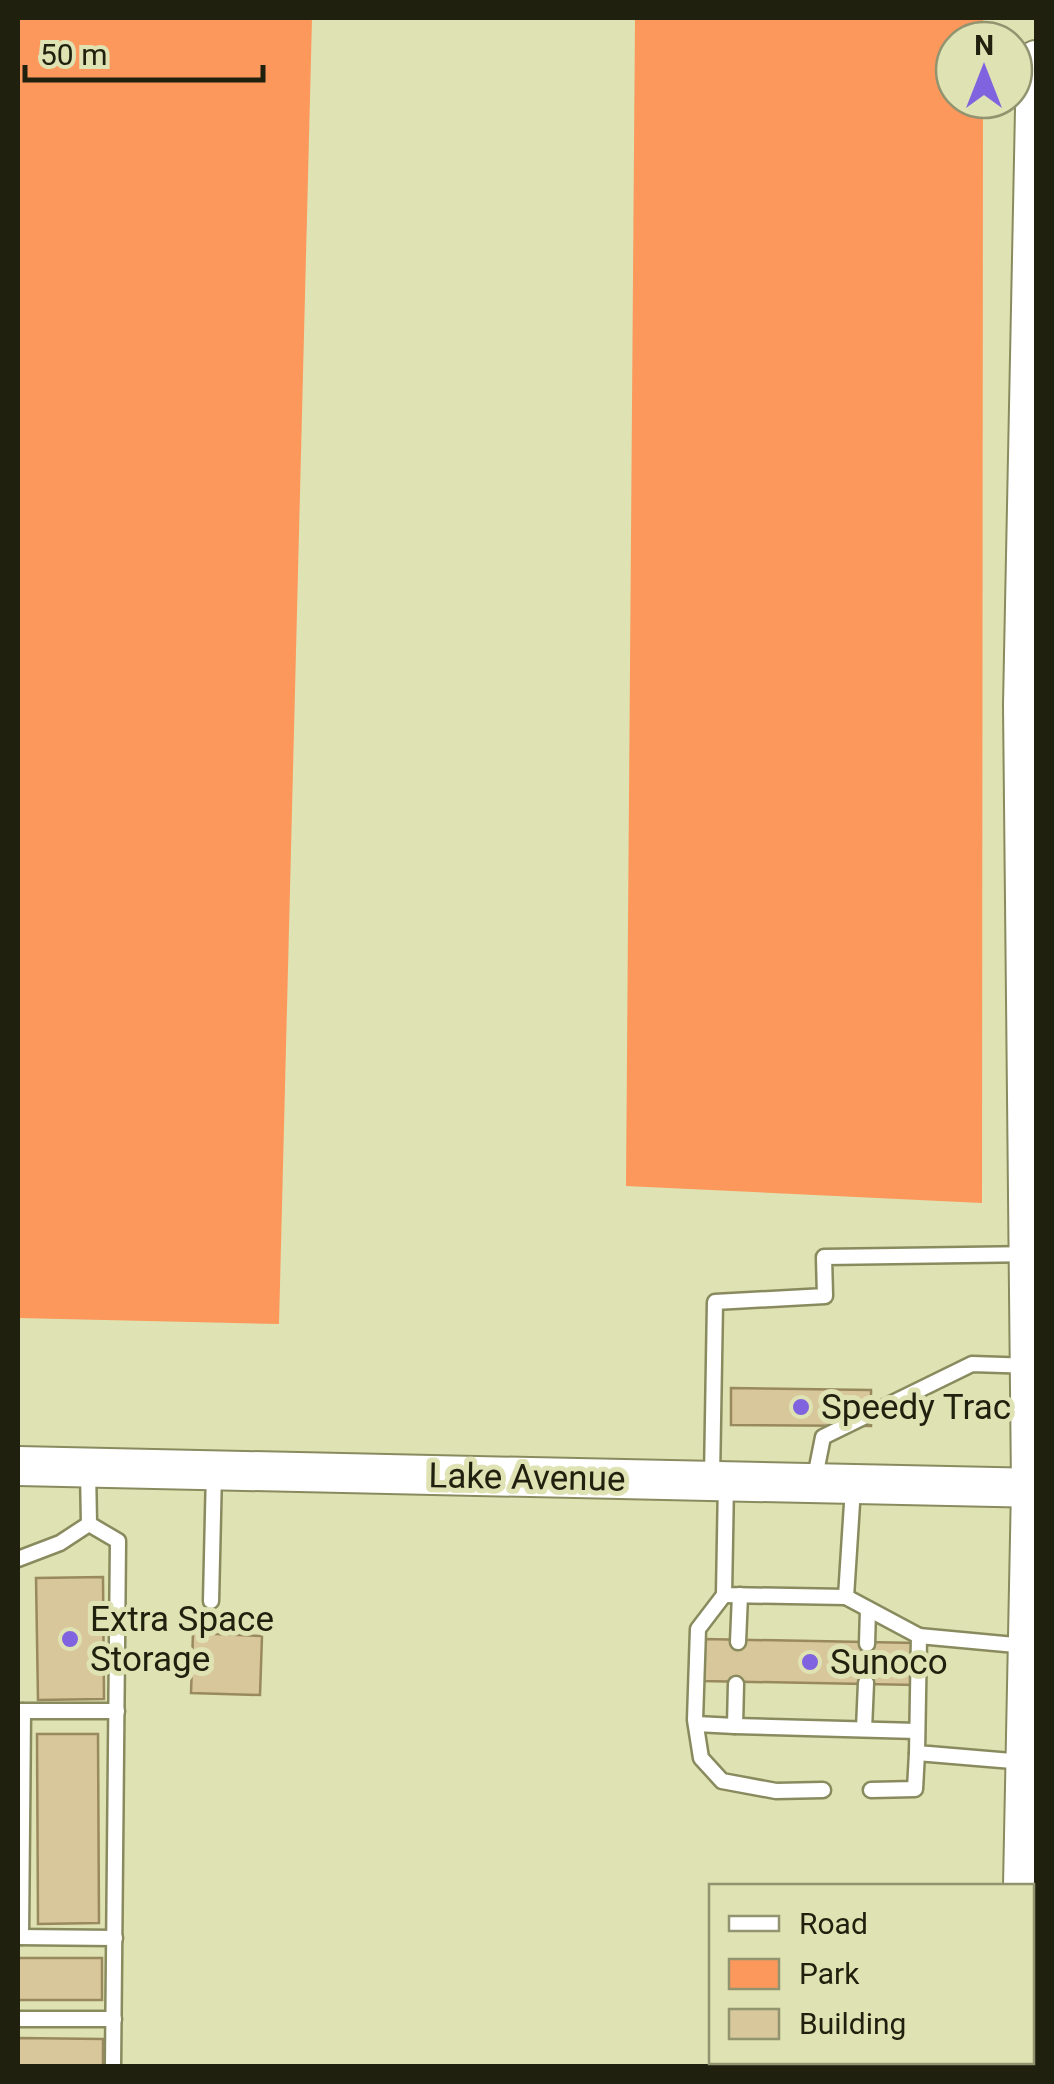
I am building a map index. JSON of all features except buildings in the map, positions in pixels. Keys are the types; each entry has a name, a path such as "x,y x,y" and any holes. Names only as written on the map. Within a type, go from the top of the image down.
{"street":[{"path":"1023,1884 1034,1487 1024,705 1036,60"},
{"name":"Lake Avenue","path":"18,1466 1034,1487"}],"lane":[{"path":"738,1642 719,1481 716,1302 825,1296 824,1256 1029,1254"},
{"path":"814,1483 824,1437 972,1364 1032,1349"},
{"path":"88,1468 89,1524"},
{"path":"211,1601 214,1470"},
{"path":"846,1597 854,1484"},
{"path":"18,1560 60,1544 89,1524"},
{"path":"89,1524 118,1541 114,2066"},
{"path":"824,1790 776,1791 722,1781 701,1758 696,1724 698,1629 732,1595 846,1597 918,1636 1028,1646"},
{"path":"867,1644 868,1609"},
{"path":"871,1790 915,1788 918,1636"},
{"path":"864,1729 866,1683"},
{"path":"734,1726 736,1684"},
{"path":"115,1938 19,1937 20,1711 116,1711"},
{"path":"696,1724 918,1731"},
{"path":"917,1753 1026,1762"},
{"path":"18,2020 114,2020"}],"green space":[{"path":"18,18 312,18 279,1324 18,1318"},
{"path":"635,18 983,18 934,20 934,120 983,120 982,1203 626,1186"}],"place":[{"name":"Speedy Trac","path":"801,1407"},
{"name":"Extra Space Storage","path":"70,1639"},
{"name":"Sunoco","path":"810,1662"}]}
